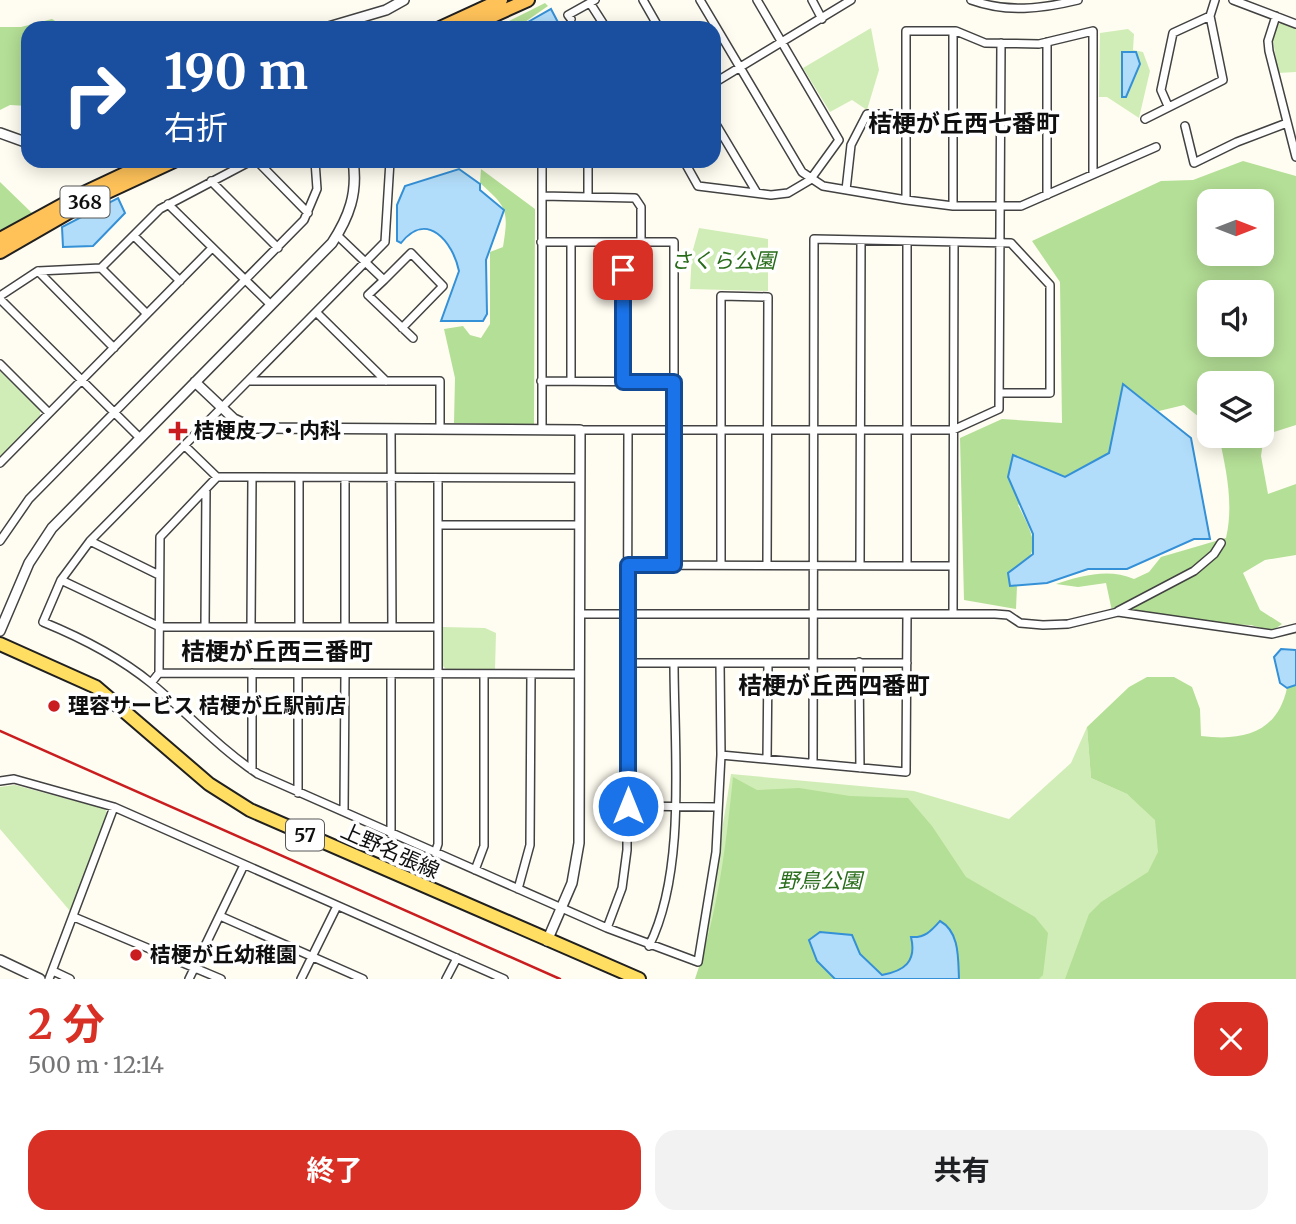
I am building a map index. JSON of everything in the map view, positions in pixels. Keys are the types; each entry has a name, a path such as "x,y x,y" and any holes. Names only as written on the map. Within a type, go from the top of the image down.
{"highway":[{"path":"455,21 501,0"},
{"path":"481,21 527,0"},
{"name":"368","path":"0,239 52,209 137,168"},
{"name":"368","path":"0,252 90,200 159,168"}],"main road":[{"name":"上野名張線","path":"0,644 71,673 96,687 209,784 250,810 639,979"}],"street":[{"path":"349,21 386,10 404,0"},
{"path":"643,0 655,21"},
{"path":"700,0 712,21"},
{"path":"687,168 698,186 782,195 810,180 839,140 757,0"},
{"path":"811,0 822,19"},
{"path":"721,79 851,0"},
{"path":"971,0 993,4 1078,0"},
{"path":"1144,119 1223,80 1210,16 1215,0"},
{"path":"1233,0 1296,24"},
{"path":"570,19 568,15 593,1 603,21"},
{"path":"1168,106 1161,90 1173,33 1210,16"},
{"path":"1276,16 1268,41 1269,51 1296,157"},
{"path":"906,200 906,31 953,31 985,43 1047,42 1093,31 1093,174"},
{"path":"953,31 953,206"},
{"path":"721,36 802,172 810,180 846,190 953,206 1021,206 1156,147"},
{"path":"1047,42 1048,195"},
{"path":"195,382 239,422 260,429 953,430 999,409 1001,43"},
{"path":"846,190 851,145 867,114 907,114"},
{"path":"1185,126 1194,163 1237,142 1287,123"},
{"path":"0,133 21,140"},
{"path":"721,133 757,193"},
{"path":"140,438 0,298 38,271 101,268 168,204 237,168"},
{"path":"264,168 309,213"},
{"path":"0,541 29,499 309,213 317,189 316,168"},
{"path":"0,631 22,578 43,540 337,235 354,195 353,168"},
{"path":"389,168 385,203 385,242 90,541 61,580 43,622 95,645 151,683 226,752 252,770 298,793 562,909 649,946 698,962 716,852 721,755 720,663"},
{"path":"542,168 542,430"},
{"path":"588,168 588,196"},
{"path":"211,181 278,247"},
{"path":"542,196 631,196 639,200 641,242"},
{"path":"168,204 271,305"},
{"path":"337,235 384,280"},
{"path":"134,236 180,281"},
{"path":"813,763 814,239 1011,243 1050,285 1050,393 1000,393"},
{"path":"860,566 861,240"},
{"path":"907,241 907,566"},
{"path":"541,242 674,242 674,565"},
{"path":"571,242 571,381"},
{"path":"623,242 623,382"},
{"path":"953,614 954,243"},
{"path":"0,463 212,248"},
{"path":"402,328 443,286 411,253 368,295 402,328 413,338"},
{"path":"101,268 147,314"},
{"path":"38,271 114,348"},
{"path":"721,565 721,296 768,297 767,565"},
{"path":"316,312 386,381"},
{"path":"0,365 49,413"},
{"path":"248,381 440,381 440,429"},
{"path":"541,382 674,382"},
{"path":"391,429 392,627"},
{"path":"547,941 572,883 578,853 580,430"},
{"path":"607,928 625,869 628,806 628,430"},
{"path":"184,445 217,477 579,478"},
{"path":"151,683 159,673 160,537 217,477"},
{"path":"251,627 252,478"},
{"path":"299,478 299,627"},
{"path":"345,478 345,627"},
{"path":"435,853 438,844 438,478"},
{"path":"205,627 206,489"},
{"path":"438,524 580,525"},
{"path":"90,541 159,575"},
{"path":"579,614 1003,614 1020,623 1068,624 1118,612 1194,571 1214,554 1221,543"},
{"path":"628,565 953,566"},
{"path":"61,580 160,627 438,627"},
{"path":"1118,612 1272,634 1296,628"},
{"path":"721,755 906,772 907,614"},
{"path":"859,662 860,768"},
{"path":"627,663 907,663"},
{"path":"649,946 662,914 673,864 674,663"},
{"path":"766,759 768,663"},
{"path":"159,673 579,674"},
{"path":"252,673 252,770"},
{"path":"298,674 298,793"},
{"path":"344,811 345,674"},
{"path":"391,674 391,834"},
{"path":"475,870 484,846 484,674"},
{"path":"518,889 530,845 531,674"},
{"path":"0,781 14,779 114,807 504,979"},
{"path":"628,806 718,807"},
{"path":"71,979 51,975 114,807"},
{"path":"189,979 244,865"},
{"path":"301,979 337,906"},
{"path":"220,916 363,979"},
{"path":"74,917 221,979"},
{"path":"446,979 457,958"},
{"path":"0,960 40,979"}],"green space":[{"path":"545,3 548,6 526,21 509,21"},
{"path":"1281,23 1296,29 1296,72 1278,73 1273,40 1277,25"},
{"path":"0,27 21,27 21,106 10,105 0,110"},
{"path":"871,28 879,70 867,110 852,100 830,112 803,68"},
{"path":"1128,29 1134,34 1133,50 1143,52 1150,71 1139,118 1107,97 1099,97 1100,33"},
{"path":"1243,161 1296,176 1296,425 1274,432 1274,371 1197,371 1197,415 1184,405 1159,411 1123,384 1109,453 1018,505 1030,530 1033,547 1031,555 1010,586 1017,586 1016,609 964,600 960,438 1002,419 1062,423 1060,282 1032,241 1161,181 1193,180"},
{"path":"481,169 535,209 534,425 454,423 455,378 444,329 463,326 470,335 481,338 490,324 490,252 503,247 505,235 504,210 480,183"},
{"path":"0,182 32,213 0,233"},
{"name":"さくら公園","path":"699,228 768,239 768,291 690,289 692,253"},
{"path":"0,371 40,410 40,416 0,457"},
{"path":"1221,448 1262,448 1261,456 1268,494 1296,484 1296,555 1265,560 1243,573 1260,610 1282,624 1272,631 1251,625 1218,624 1127,609 1112,611 1106,583 1078,587 1056,584 1104,574 1134,579 1149,572 1161,557 1226,538 1229,499"},
{"path":"443,627 485,628 496,633 495,670 447,670 442,665"},
{"path":"1147,677 1174,677 1192,687 1200,709 1201,736 1216,737 1244,735 1266,725 1275,716 1287,688 1296,685 1296,979 1065,979 1089,914 1101,902 1148,872 1158,852 1155,820 1127,794 1091,778 1087,727 1129,687"},
{"name":"野鳥公園","path":"1087,727 1091,778 1127,794 1159,821 1296,979 698,979 731,774 914,791 1009,819 1071,763"},
{"path":"733,777 757,790 799,788 850,796 908,798 932,826 966,877 1035,917 1048,933 1043,975 1039,979 695,979 715,904"},
{"path":"15,785 105,809 107,813 70,911 0,829 0,787"}],"water":[{"path":"551,9 557,21 530,21"},
{"path":"1122,52 1136,52 1140,64 1126,97 1122,97"},
{"path":"459,169 480,184 480,190 504,210 486,260 487,314 483,321 441,321 459,271 445,241 429,230 420,229 401,243 397,241 397,205 405,186"},
{"path":"118,198 125,213 93,246 63,247 62,227"},
{"path":"1123,384 1191,438 1210,539 1194,539 1127,569 1088,569 1047,583 1010,586 1008,573 1033,554 1033,534 1008,477 1013,455 1065,477 1109,453"},
{"path":"1281,649 1296,650 1296,685 1287,688 1280,683 1274,657"},
{"path":"940,921 947,926 955,939 959,979 835,979 817,961 809,940 820,932 852,935 860,954 882,975 897,971 907,964 912,953 911,937 924,935"}],"railway":[{"path":"0,731 560,979"}],"place":[{"name":"桔梗皮フ・内科","path":"178,431"},
{"name":"理容サービス 桔梗が丘駅前店","path":"54,706"},
{"name":"桔梗が丘幼稚園","path":"136,955"}],"district":[{"name":"桔梗が丘西七番町","path":"964,124"},
{"name":"桔梗が丘西三番町","path":"277,652"},
{"name":"桔梗が丘西四番町","path":"834,686"}],"route":[{"path":"623,270 623,382 674,382 674,565 628,565 628,806"}]}
